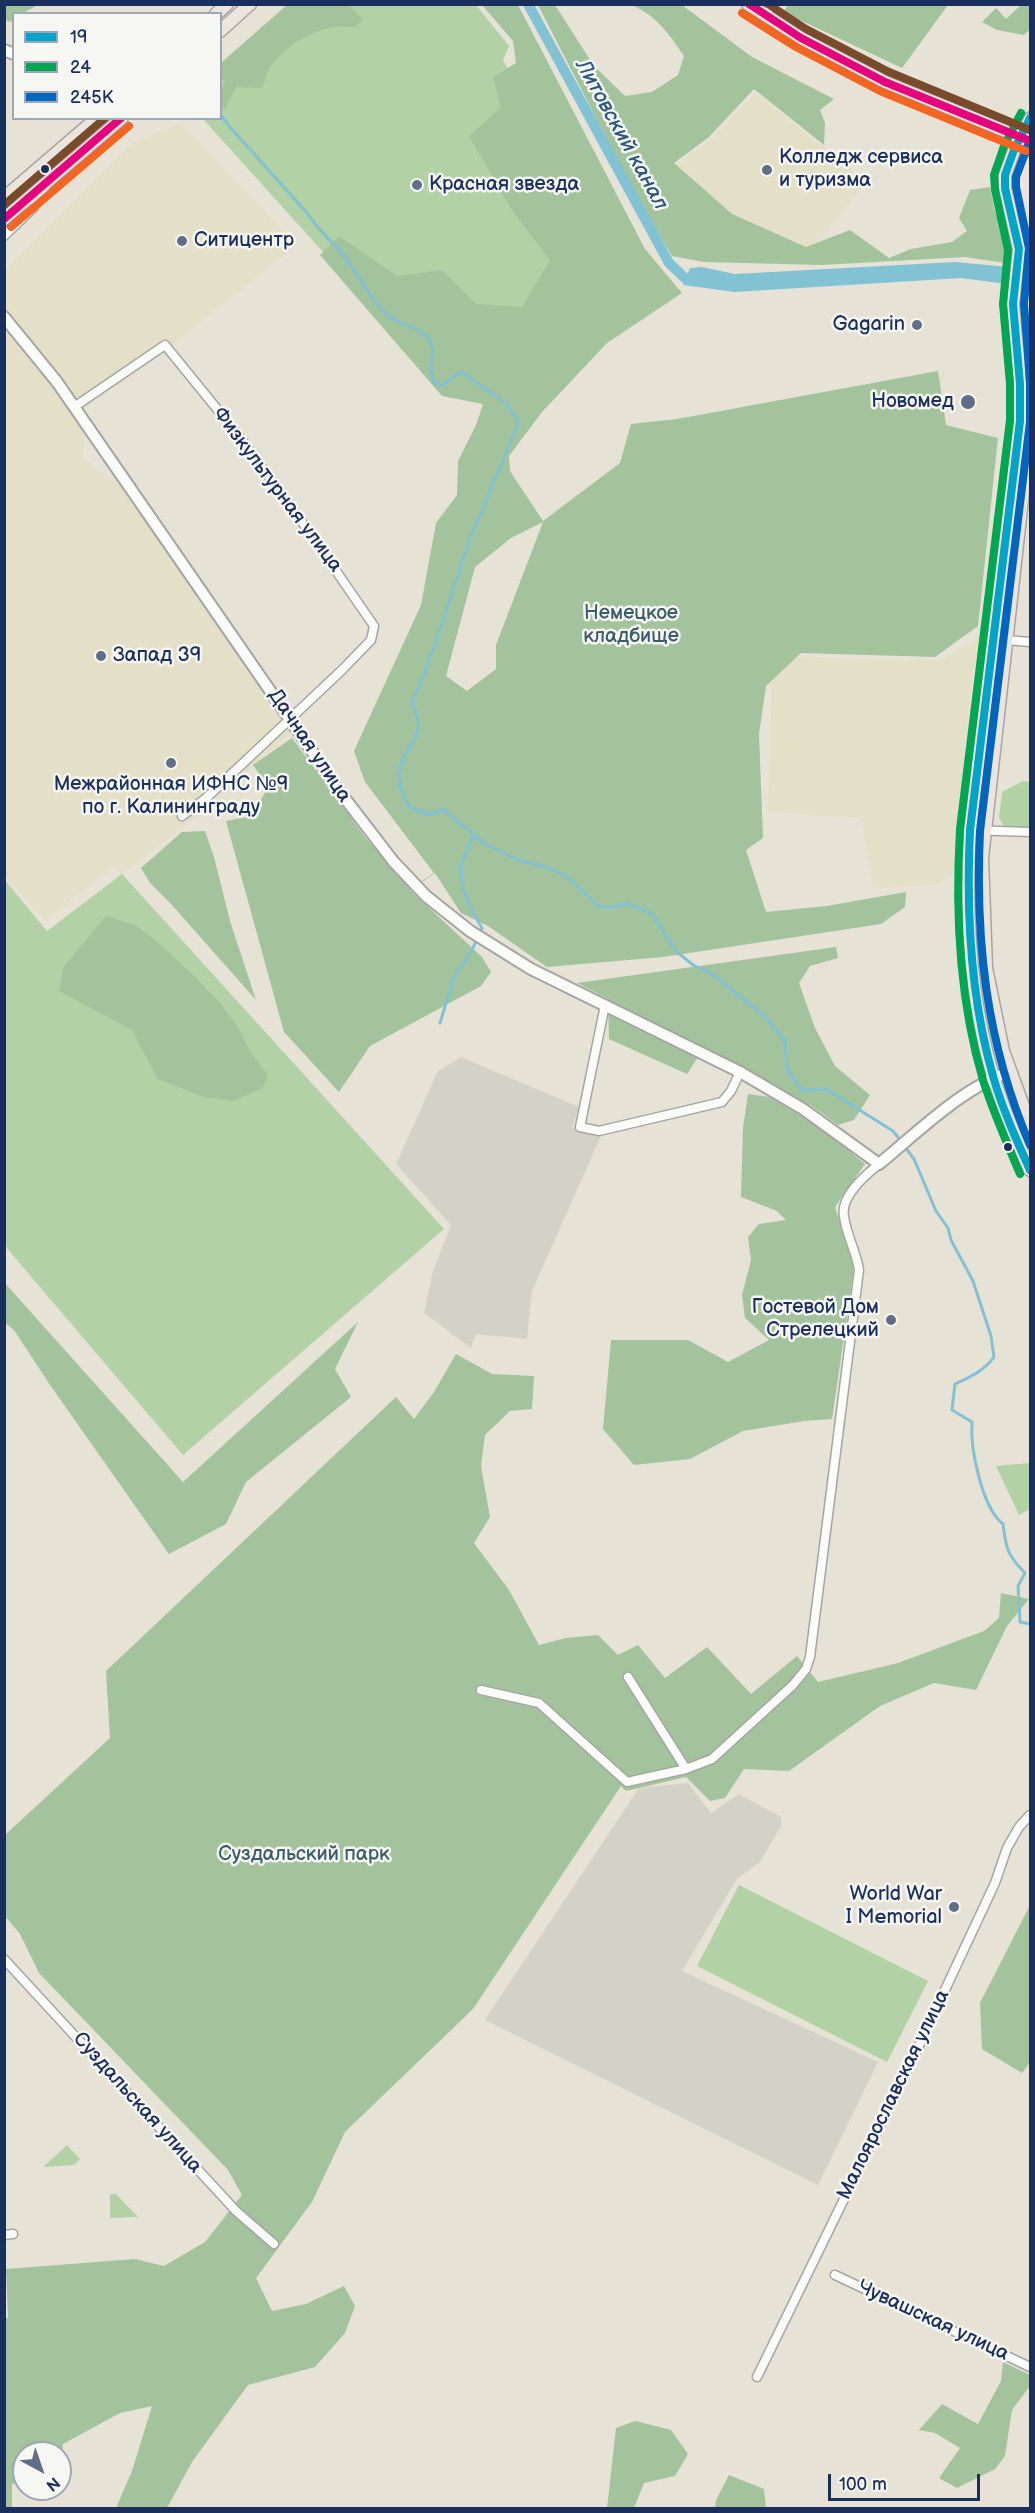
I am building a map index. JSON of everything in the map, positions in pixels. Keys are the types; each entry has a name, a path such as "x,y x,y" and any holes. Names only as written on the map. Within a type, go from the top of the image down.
{"main road":[{"path":"222,29 250,4"},
{"path":"748,4 764,17 885,82 1025,139"},
{"path":"1030,118 1025,139 1005,175 1005,188 1018,240 1019,262 1013,292 1020,384 1017,454 970,830 968,871 973,971 994,1077 1030,1170"},
{"path":"4,198 95,120"},
{"path":"4,219 120,120"},
{"path":"1030,163 1024,179 1023,200 1030,227"},
{"path":"1029,288 1030,368"},
{"path":"1030,428 984,831 982,878 986,968 1003,1051 1030,1125"}],"street":[{"path":"764,17 773,4"},
{"path":"4,236 34,207 49,182"},
{"name":"Дачная улица","path":"4,317 57,382 340,792 393,861 426,896 471,931 531,969 740,1072 803,1109 879,1164"},
{"name":"Физкультурная улица","path":"74,407 165,345 239,436 372,621 374,633 371,640 290,717"},
{"path":"1006,640 1030,642"},
{"path":"182,816 205,799 290,717"},
{"path":"970,830 1030,832"},
{"path":"605,1005 580,1127 599,1131 722,1102 731,1091 740,1072"},
{"path":"481,1690 540,1703 627,1782 686,1769 712,1759 806,1670 810,1657 859,1270 857,1253 843,1215 845,1204 866,1176 879,1164 969,1091 994,1077 1010,1072"},
{"path":"628,1677 686,1769"},
{"name":"Малоярославская улица","path":"757,2377 915,2054 994,1883 1007,1848 1019,1827 1030,1815"},
{"name":"Суздальская улица","path":"4,1959 236,2211 274,2244"},
{"name":"Чувашская улица","path":"835,2275 1030,2367"}],"shaded area":[{"name":"Колледж сервиса и туризма","path":"755,93 867,182 805,257 752,245 677,164 711,140"},
{"path":"180,123 297,244 158,357 85,408 83,459 125,488 296,728 195,818 122,874 114,866 45,921 5,876 4,270 129,145"},
{"path":"987,633 983,660 973,667 952,875 936,885 873,888 861,818 768,812 772,673 789,659 802,657 938,661"},
{"path":"461,1057 579,1107 572,1128 602,1134 532,1291 527,1339 476,1334 471,1348 424,1313 432,1274 451,1225 396,1164 438,1071"},
{"path":"688,1783 711,1813 739,1794 781,1817 781,1826 760,1862 737,1879 682,1971 878,2062 818,2185 485,2020 639,1788"}],"green space":[{"path":"5,4 38,4 25,12 12,12 12,20 10,22 5,20"},
{"path":"789,4 948,5 902,68 783,12"},
{"name":"Красная звезда","path":"287,5 476,5 509,46 503,60 607,252 452,395 204,120 222,120 222,62"},
{"path":"287,5 349,5 363,20 353,28 331,27 296,42 271,66 262,88 236,87 225,109 222,108 222,89 225,82 222,79 222,62"},
{"name":"Немецкое кладбище","path":"482,5 518,5 645,249 682,293 607,343 542,412 509,456 510,471 543,521 620,463 631,424 677,419 938,371 946,425 998,438 978,626 935,657 801,653 766,686 759,734 763,838 746,850 766,912 827,906 906,892 905,907 881,924 663,957 547,967 488,926 461,913 435,873 410,890 482,957 491,972 481,986 370,1046 339,1092 284,1032 226,821 252,816 268,787 253,765 292,738 365,837 410,889 434,873 365,782 354,751 421,605 436,523 457,495 458,461 476,425 483,404 442,396 320,255 339,236 397,276 442,270 476,304 522,307 550,260 511,209 469,136 501,108 493,77 516,63 513,41","holes":["543,522 496,645 496,669 467,691 446,676 475,567 511,538"]},
{"path":"538,5 555,5 594,66 625,96 652,92 678,75 684,56 655,20 631,5 682,5 752,57 834,99 820,110 825,123 824,145 754,89 709,137 674,163 732,214 806,247 850,230 889,258 911,249 952,242 967,231 959,218 970,190 990,187 994,208 1008,246 1005,263 965,257 822,265 704,262 672,256 637,198"},
{"path":"1021,5 1030,5 1030,29 1024,35 997,30 982,22 996,8 1006,19"},
{"path":"1023,781 1030,782 1030,834 1006,830 999,818 1002,792"},
{"path":"205,831 230,921 256,1000 150,883 141,868 182,832"},
{"path":"122,874 444,1229 183,1455 5,1246 4,879 47,931"},
{"path":"106,916 135,925 154,939 219,1002 238,1027 251,1053 268,1075 263,1088 233,1101 204,1097 158,1079 132,1030 59,991 64,966"},
{"path":"836,947 838,958 810,966 799,983 815,1028 835,1066 870,1095 854,1120 838,1125 809,1104 801,1116 808,1104 760,1080 732,1061 704,1048 687,1074 609,1039 608,999 577,983"},
{"path":"748,1094 769,1097 801,1116 865,1164 835,1207 854,1268 832,1419 743,1431 690,1459 634,1465 603,1429 611,1340 688,1340 728,1362 769,1340 745,1318 742,1295 751,1260 748,1237 759,1224 786,1220 777,1211 741,1197 743,1128"},
{"path":"4,1282 183,1482 358,1322 335,1369 351,1397 246,1482 226,1524 169,1554 14,1330 5,1323"},
{"name":"Суздальский парк","path":"456,1354 492,1374 534,1376 532,1409 510,1411 485,1435 481,1466 490,1517 474,1543 509,1590 539,1645 566,1638 598,1635 618,1655 638,1645 665,1678 707,1647 751,1694 797,1656 818,1682 898,1663 984,1631 999,1618 1001,1593 1029,1599 1007,1626 976,1690 934,1683 880,1706 789,1771 744,1769 725,1798 710,1801 686,1777 626,1791 621,1786 473,2009 345,2132 312,2202 256,2278 272,2311 306,2304 344,2286 355,2306 345,2333 315,2367 248,2385 192,2462 167,2508 116,2508 132,2471 152,2406 120,2413 69,2441 12,2441 12,2508 5,2508 4,2318 8,2318 6,2269 135,2259 164,2266 205,2242 242,2195 228,2170 39,1973 20,1934 5,1916 5,1835 110,1738 106,1671 396,1397 414,1419 434,1392"},
{"path":"1030,1463 1030,1509 1019,1515 996,1466"},
{"path":"739,1885 928,1981 887,2062 697,1966"},
{"path":"1030,1905 1030,2062 1022,2073 982,2049 980,2003"},
{"path":"67,2145 80,2159 74,2165 43,2167"},
{"path":"110,2194 116,2194 138,2217 110,2218"},
{"path":"1003,2362 1030,2375 1030,2386 1012,2410 1005,2456 995,2469 957,2488 939,2478 960,2448 935,2433 919,2430 942,2404 978,2424 1001,2381"},
{"path":"635,2421 671,2430 688,2454 675,2476 644,2483 634,2508 607,2508 616,2428"},
{"path":"729,2475 764,2489 766,2508 715,2508 716,2500"}],"water":[{"path":"955,262 1030,269 1030,287 961,278 735,292 683,285 690,268 702,267 735,274"}],"waterway":[{"name":"Литовский канал","path":"528,4 669,263 686,279"},
{"path":"222,117 345,257 383,310 389,316 421,332 429,339 432,350 431,372 435,383 442,385 461,372 506,403 519,422 470,539 434,648 412,704 417,716 417,734 405,755 399,774 400,786 408,806 429,815 443,809 485,844 521,861 547,867 566,876 600,907 616,907 628,903 652,914 676,951 693,965 709,972 767,1018 785,1041 787,1070 802,1090 826,1089 893,1131 901,1141"},
{"path":"440,1023 454,977 471,952 482,928 470,906 461,872 465,854 473,837"},
{"path":"905,1147 914,1159 936,1211 948,1228 951,1240 973,1281 991,1336 994,1357 981,1370 955,1384 952,1410 972,1422 975,1461 983,1492 989,1505 1003,1524 1011,1556 1025,1573 1018,1586 1020,1622 1030,1624"}],"transit line":[{"path":"749,4 801,38 885,82 1030,141"},
{"path":"768,4 806,29 889,72 1030,130"},
{"path":"742,13 796,47 880,91 1026,151"},
{"name":"24","path":"1020,1174 991,1104 975,1049 964,987 958,892 960,829 1010,420 1010,384 1003,304 1008,250 994,175 1004,146 1021,113"},
{"name":"19","path":"1030,118 1005,175 1005,188 1019,249 1013,304 1020,384 1020,421 970,830 969,892 971,954 985,1046 1001,1100 1030,1170"},
{"path":"4,205 103,120"},
{"path":"4,219 119,120"},
{"path":"11,227 129,126"},
{"name":"245К","path":"1030,140 1016,177 1016,187 1029,248 1024,304 1030,383 1030,422 980,831 979,872 982,952 994,1030 1003,1068 1030,1145"}],"place":[{"name":"Колледж сервиса и туризма","path":"767,170"},
{"name":"Красная звезда","path":"417,185"},
{"name":"Ситицентр","path":"182,241"},
{"name":"Gagarin","path":"917,325"},
{"name":"Новомед","path":"968,402"},
{"name":"Запад 39","path":"101,656"},
{"name":"Межрайонная ИФНС №9 по г. Калининграду","path":"171,763"},
{"name":"Гостевой Дом Стрелецкий","path":"891,1320"},
{"name":"World War I Memorial","path":"954,1907"}]}
